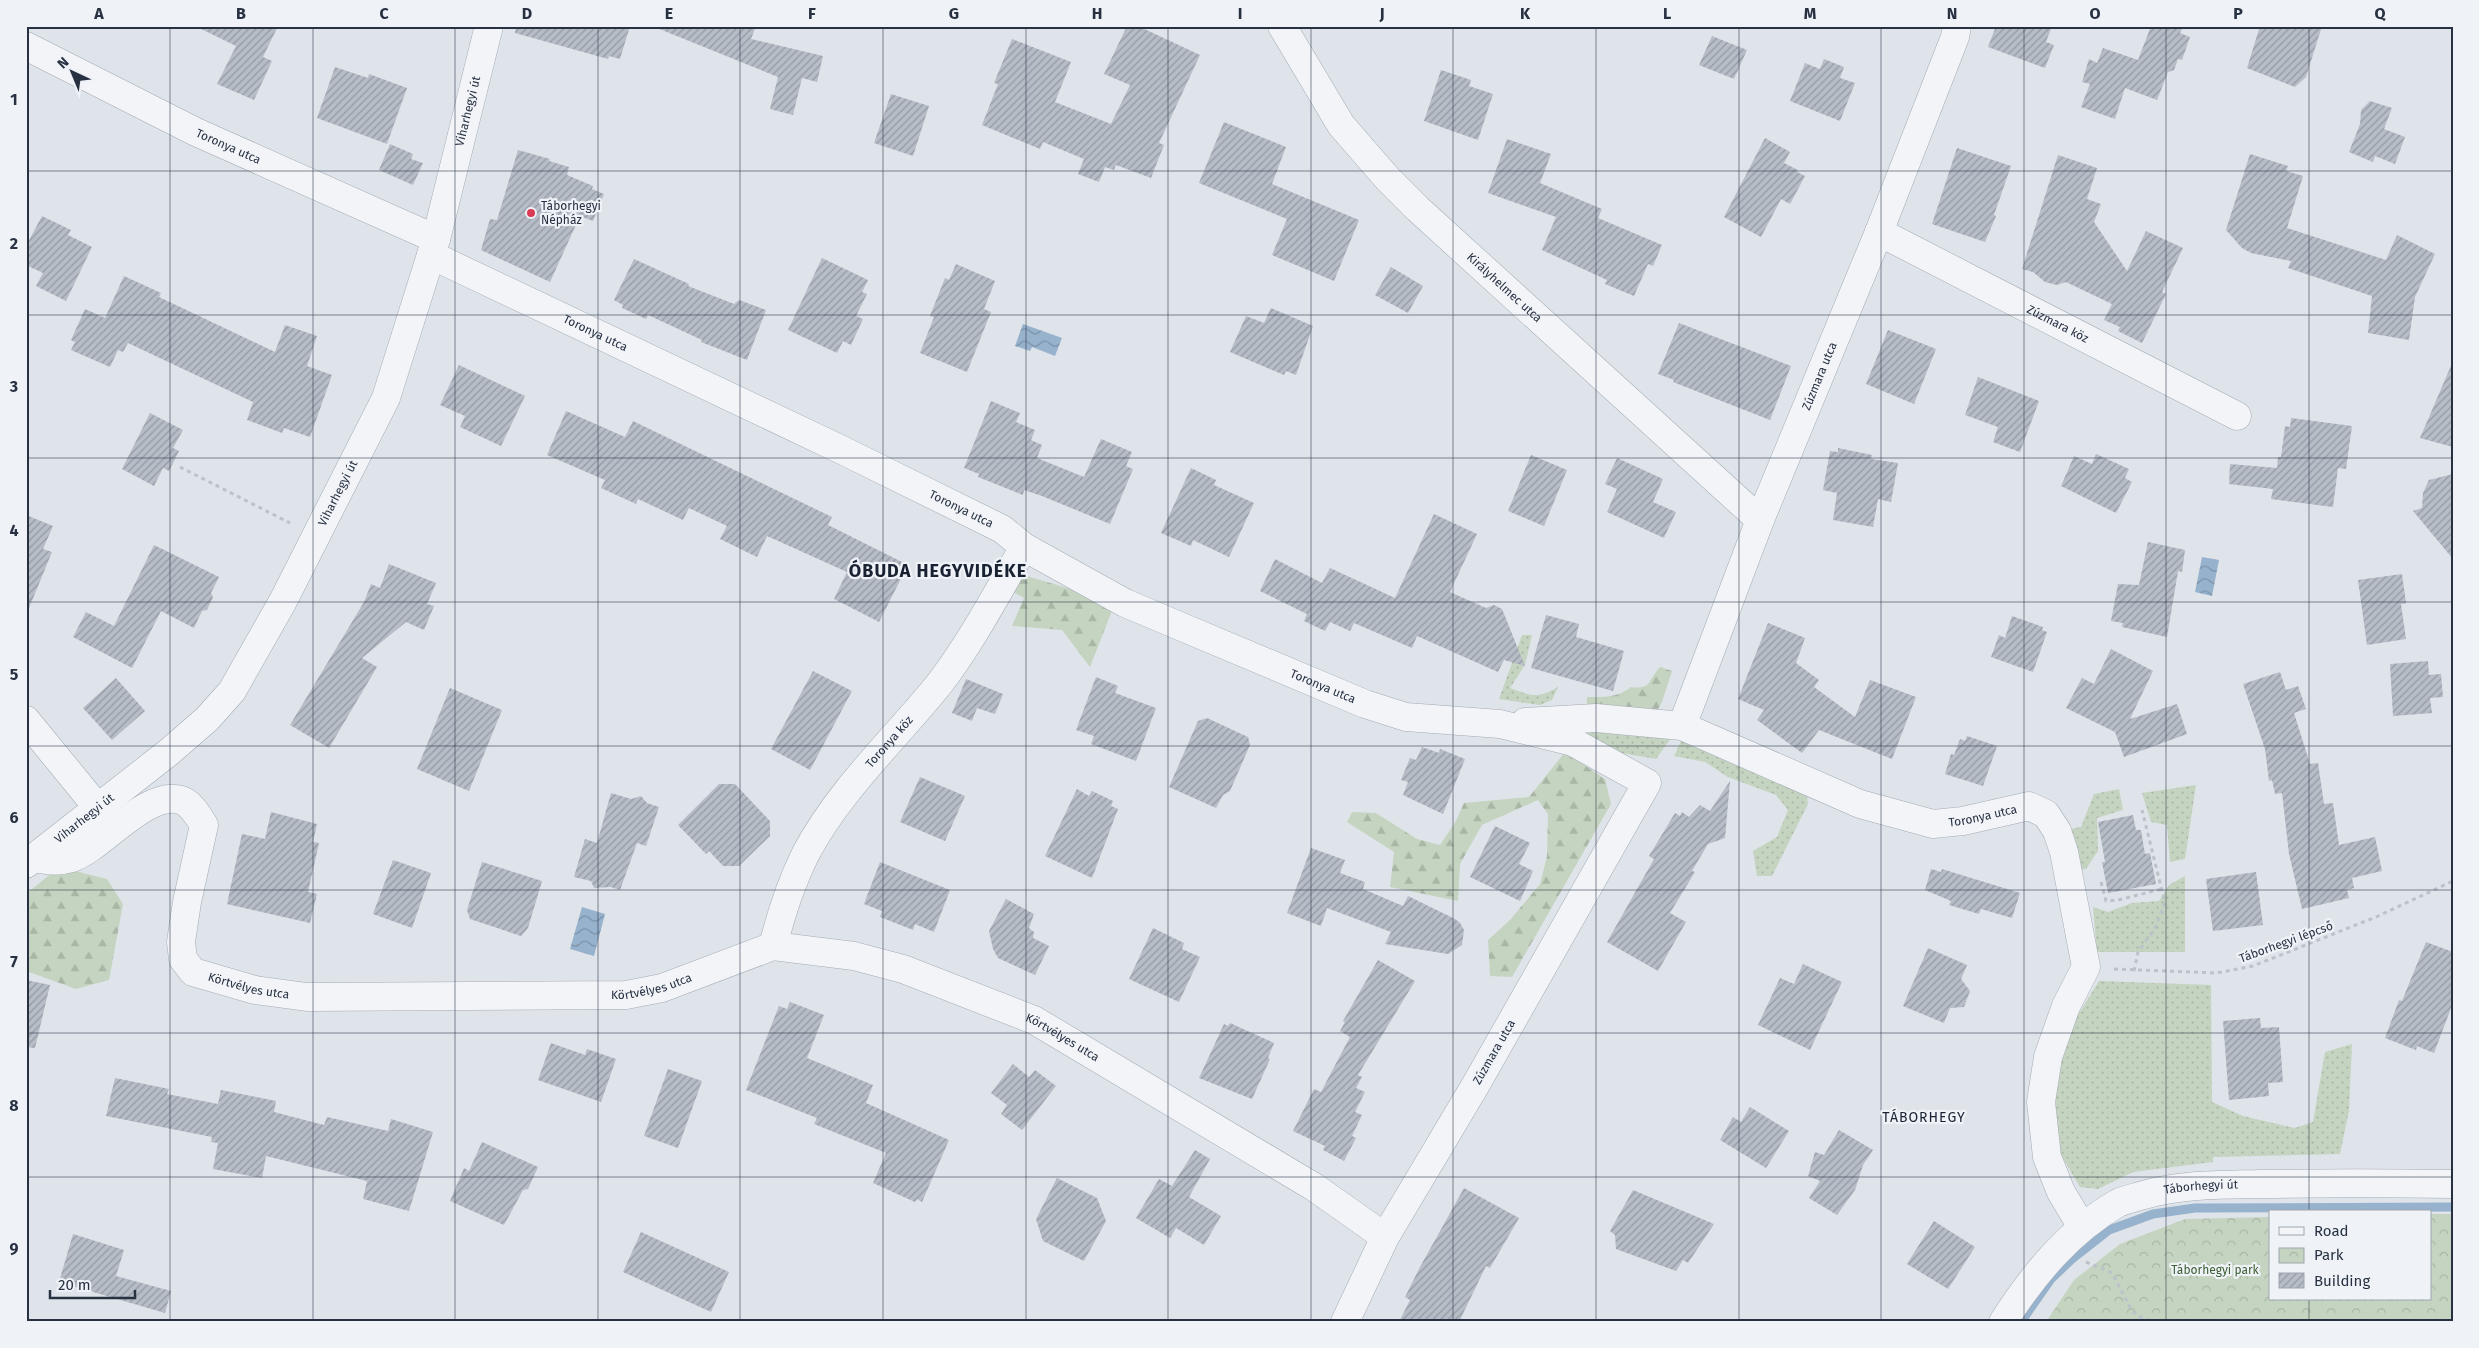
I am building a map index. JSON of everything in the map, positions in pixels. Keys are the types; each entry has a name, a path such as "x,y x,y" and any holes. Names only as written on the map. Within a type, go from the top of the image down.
{"street":[{"name":"Viharhegyi út","path":"31,861 207,719 232,691 282,601 386,398 434,247 489,26"},
{"name":"Királyhelmec utca","path":"1282,26 1341,125 1387,178 1418,209 1760,520"},
{"name":"Zúzmara utca","path":"1682,726 1760,520 1879,232 1955,37 1957,26"},
{"name":"Toronya utca","path":"26,46 196,132 434,247 1002,529 1024,547 1125,603 1365,704 1406,717 1500,724 1596,718 1682,726 1860,804 1934,824 1963,821 2029,806 2046,814 2057,831 2064,852 2086,967"},
{"name":"Zúzmara köz","path":"1879,232 2237,416"},
{"name":"Toronya köz","path":"773,946 783,907 794,879 807,852 834,809 940,682 970,639 1024,547"},
{"path":"26,720 98,808"},
{"name":"Toronya utca","path":"1500,724 1572,742 1647,783"},
{"name":"Zúzmara utca","path":"1345,1322 1385,1237 1475,1086 1647,783"},
{"name":"Körtvélyes utca","path":"31,861 52,862 74,857 152,804 169,799 183,801 195,810 204,825 187,902 181,942 183,958 193,972 255,990 307,997 626,995 662,988 773,946 873,960 903,969 1034,1020 1314,1187 1385,1237"},
{"path":"2073,1236 2061,1192 2047,1157 2041,1102 2048,1057 2066,1006 2086,967"},
{"name":"Táborhegyi út","path":"2003,1322 2025,1287 2073,1236 2120,1202 2166,1188 2203,1185 2453,1184"}],"path":[{"path":"180,467 316,536"},
{"path":"2134,971 2138,952 2155,928 2164,903 2142,810"},
{"path":"2106,880 2101,882 2106,901 2118,900 2162,889"},
{"name":"Táborhegyi lépcső","path":"2086,967 2134,971 2216,973 2252,966 2376,917 2453,881"},
{"path":"2073,1236 2072,1258 2096,1265 2112,1273 2132,1311 2142,1318 2158,1322"}],"green space":[{"path":"1020,574 1084,593 1113,608 1090,667 1062,630 1012,626 1024,598 1011,591"},
{"path":"1522,635 1532,635 1525,665 1510,688 1524,693 1539,695 1558,687 1552,700 1540,705 1499,699"},
{"path":"1660,667 1672,671 1662,702 1656,713 1587,709 1587,697 1610,696 1626,691 1631,687 1643,687 1649,683"},
{"path":"1589,724 1674,734 1656,759 1598,749 1567,735"},
{"path":"1682,739 1806,790 1808,804 1772,876 1757,876 1753,851 1777,837 1788,810 1776,795 1728,777 1705,762 1674,756"},
{"path":"1565,752 1605,779 1611,804 1512,977 1490,976 1488,940 1510,920 1540,884 1547,856 1548,814 1538,800 1482,825 1460,864 1458,901 1390,887 1394,852 1347,822 1352,812 1376,813 1417,839 1440,845 1456,821 1464,803 1529,797"},
{"path":"2196,785 2185,859 2170,862 2167,825 2151,822 2142,793"},
{"path":"2119,789 2123,810 2097,818 2098,851 2086,869 2075,870 2064,830 2081,827 2094,794"},
{"path":"63,868 107,879 123,904 109,980 76,989 26,971 26,894 48,876"},
{"path":"2185,876 2185,952 2097,952 2093,907 2108,912 2132,903 2159,901 2169,885"},
{"path":"2099,981 2211,985 2212,1102 2243,1116 2295,1128 2313,1122 2325,1052 2352,1044 2349,1111 2340,1154 2213,1157 2213,1162 2133,1172 2098,1189 2080,1187 2058,1150 2052,1091 2071,1026"},
{"name":"Táborhegyi park","path":"2432,1214 2453,1214 2453,1322 2046,1322 2074,1280 2120,1244 2185,1219 2269,1217 2269,1300 2432,1300"}],"water":[{"path":"1023,324 1062,338 1055,356 1032,347 1030,351 1015,346"},
{"path":"2202,557 2219,560 2212,596 2195,592"},
{"path":"582,907 605,914 594,956 570,949"}],"building":[{"path":"195,26 278,26 263,57 272,61 254,100 217,84 236,46"},
{"path":"516,26 630,26 620,59 609,56 608,59 515,33"},
{"path":"652,26 756,26 751,39 823,56 817,82 802,78 793,115 770,109 778,77"},
{"path":"1127,26 1138,26 1200,55 1159,143 1164,145 1151,178 1116,165 1114,170 1105,167 1099,182 1078,174 1084,159 1043,142 1040,149 982,125 998,84 994,83 1012,39 1071,62 1055,102 1111,124 1130,85 1104,74"},
{"path":"1996,26 2052,26 2046,42 2054,45 2045,68 1988,47"},
{"path":"2151,26 2183,26 2180,33 2190,37 2182,60 2178,59 2174,70 2168,72 2157,100 2125,88 2115,119 2081,107 2090,84 2082,82 2089,59 2097,63 2103,48 2138,60"},
{"path":"2260,26 2322,26 2306,77 2295,87 2247,68"},
{"path":"1712,36 1747,50 1734,79 1699,65"},
{"path":"1824,59 1844,67 1840,78 1855,83 1840,121 1790,101 1805,63 1820,69"},
{"path":"335,67 368,78 369,74 407,88 387,144 317,118"},
{"path":"1441,70 1471,80 1469,86 1493,94 1478,140 1424,121"},
{"path":"891,94 929,106 913,156 874,143"},
{"path":"2370,101 2392,108 2384,129 2405,137 2395,164 2375,156 2373,162 2349,152 2360,124 2361,110"},
{"path":"1224,122 1286,147 1272,184 1359,220 1334,281 1272,255 1287,219 1199,183"},
{"path":"1765,138 1790,152 1784,163 1805,176 1790,204 1781,199 1761,237 1724,217"},
{"path":"1507,139 1551,154 1540,183 1602,209 1598,218 1662,245 1653,266 1648,264 1634,296 1605,284 1607,280 1542,250 1556,217 1488,193"},
{"path":"390,144 413,154 411,159 423,163 413,185 379,170"},
{"path":"1957,148 2011,166 1994,215 1996,216 1985,242 1932,224"},
{"name":"Táborhegyi Népház","path":"518,150 550,159 549,161 569,167 567,175 593,186 592,189 604,194 593,221 580,216 550,282 481,250 490,219 497,220"},
{"path":"2250,154 2288,166 2286,171 2303,176 2287,228 2386,260 2397,235 2435,254 2415,297 2409,340 2368,333 2372,296 2288,268 2291,261 2251,253 2242,248 2226,230"},
{"path":"2058,155 2097,168 2087,199 2101,204 2094,222 2127,271 2146,231 2183,248 2162,292 2166,294 2142,343 2118,331 2120,327 2104,320 2112,304 2066,282 2057,285 2045,282 2033,272 2022,269"},
{"path":"42,216 71,230 68,235 92,247 66,301 36,286 43,273 26,265 26,246"},
{"path":"822,258 868,280 862,292 867,294 856,316 863,319 851,345 843,341 837,353 788,330"},
{"path":"634,259 689,284 688,286 734,304 739,300 766,310 747,360 701,342 702,340 648,315 646,319 622,308 623,305 614,300"},
{"path":"956,264 995,281 984,309 991,312 967,372 920,353 934,317 930,316 945,278 949,280"},
{"path":"1391,267 1423,286 1408,313 1375,295"},
{"path":"124,276 161,293 159,297 275,352 285,325 317,336 307,366 332,375 310,437 284,428 282,433 247,420 253,402 128,343 123,352 118,350 110,367 71,350 75,342 71,340 85,309 105,318"},
{"path":"1271,308 1313,326 1296,375 1286,371 1284,375 1230,352 1246,316 1264,323"},
{"path":"1679,323 1791,366 1770,420 1673,382 1674,380 1658,374"},
{"path":"1888,330 1936,349 1914,404 1866,384"},
{"path":"2453,361 2453,447 2420,438"},
{"path":"459,365 525,396 501,446 460,427 465,416 440,405"},
{"path":"1978,377 2039,401 2020,452 1993,442 1998,427 1965,415"},
{"path":"991,401 1020,413 1016,422 1035,430 1031,440 1042,445 1037,458 1084,477 1101,439 1132,452 1126,466 1133,469 1110,524 1024,490 1023,495 978,477 979,474 964,468"},
{"path":"566,411 625,437 633,421 832,517 828,525 908,565 879,622 834,599 847,572 767,536 757,557 720,539 727,526 689,508 683,520 638,499 636,504 601,488 605,480 547,455"},
{"path":"150,413 183,430 173,448 179,451 169,471 163,468 154,486 122,469"},
{"path":"2291,418 2352,426 2346,469 2338,468 2333,507 2271,499 2273,489 2229,484 2230,464 2277,468 2278,457 2281,457 2285,426 2290,427"},
{"path":"1838,448 1872,455 1871,459 1898,463 1891,502 1878,499 1873,527 1833,520 1837,493 1823,490 1830,451 1838,452"},
{"path":"2096,454 2129,469 2125,478 2132,482 2116,513 2061,486 2074,456 2092,464"},
{"path":"1531,455 1567,470 1544,526 1508,511"},
{"path":"1617,458 1663,479 1653,502 1676,512 1664,538 1607,512 1617,489 1605,484"},
{"path":"1191,468 1216,480 1214,485 1254,503 1229,557 1193,540 1191,546 1161,533"},
{"path":"2453,474 2453,559 2413,511 2422,508 2423,493 2429,480"},
{"path":"1434,514 1477,534 1450,592 1486,608 1494,605 1502,609 1525,666 1504,660 1498,672 1417,636 1412,648 1354,623 1350,631 1330,622 1325,631 1304,621 1307,614 1260,591 1275,559 1322,583 1330,568 1395,598"},
{"path":"26,515 53,526 43,549 52,552 27,613"},
{"path":"2148,542 2185,550 2182,572 2178,571 2167,637 2122,627 2123,623 2111,621 2118,584 2139,585"},
{"path":"154,545 219,577 211,593 213,597 207,610 202,611 194,628 161,611 132,668 73,637 86,612 114,626"},
{"path":"389,564 436,583 427,604 434,606 424,630 406,622 362,658 377,667 329,748 290,725 364,602 371,584 380,588"},
{"path":"2402,574 2406,603 2401,604 2406,639 2367,645 2358,580"},
{"path":"1546,615 1579,624 1576,637 1624,651 1613,691 1531,668"},
{"path":"2012,616 2043,627 2042,630 2047,632 2033,672 1991,657 1999,635 2005,638"},
{"path":"1768,623 1805,638 1796,663 1819,680 1814,687 1855,717 1870,680 1916,697 1892,759 1819,730 1802,753 1757,720 1764,710 1738,699"},
{"path":"2111,649 2153,671 2130,719 2177,704 2187,734 2124,757 2115,732 2066,708 2082,678 2094,684"},
{"path":"2428,661 2429,675 2441,674 2443,697 2430,698 2432,713 2393,716 2390,664"},
{"path":"813,671 852,691 810,770 771,749"},
{"path":"2280,672 2286,690 2298,686 2306,709 2294,713 2310,764 2318,763 2324,804 2333,803 2339,845 2375,837 2382,871 2352,878 2354,888 2347,890 2349,898 2302,909 2289,854 2282,793 2275,794 2272,780 2269,781 2265,749 2243,684"},
{"path":"1096,677 1118,686 1115,693 1156,708 1136,761 1091,744 1094,736 1076,730"},
{"path":"116,678 145,711 112,740 83,708"},
{"path":"966,679 1003,694 995,714 977,708 972,721 952,713"},
{"path":"450,688 502,710 469,791 417,769"},
{"path":"1207,718 1248,737 1250,745 1230,791 1223,795 1216,808 1169,787 1198,721"},
{"path":"1967,736 1997,746 1983,786 1945,774 1951,754 1954,755 1960,739 1965,741"},
{"path":"1422,747 1439,753 1440,749 1465,759 1443,814 1403,795 1408,782 1401,780 1410,758 1416,760"},
{"path":"920,777 965,796 945,841 900,822"},
{"path":"1730,781 1725,838 1708,844 1692,871 1695,872 1670,913 1686,922 1658,971 1607,942 1654,859 1649,856 1675,813 1680,816 1682,812 1689,817 1700,805 1710,811"},
{"path":"719,784 735,784 770,821 770,836 739,866 723,866 709,851 706,854 678,825"},
{"path":"1077,789 1089,796 1092,791 1113,801 1111,806 1118,809 1092,878 1045,856"},
{"path":"611,793 631,799 641,796 647,803 659,807 646,846 637,843 620,890 611,887 594,888 591,881 574,877 585,839 597,843"},
{"path":"271,812 317,824 313,842 319,843 308,892 317,894 310,923 227,904 242,834 265,839"},
{"path":"2133,815 2136,830 2141,830 2145,854 2150,853 2156,884 2108,893 2102,862 2105,862 2098,822"},
{"path":"1495,826 1530,843 1519,864 1533,871 1520,901 1470,877"},
{"path":"1311,848 1345,860 1340,873 1365,882 1363,889 1403,906 1408,896 1455,919 1464,930 1462,945 1448,954 1385,944 1391,932 1327,908 1321,926 1287,913"},
{"path":"393,860 431,873 412,928 373,914"},
{"path":"482,862 542,881 528,928 521,936 470,919 467,910"},
{"path":"880,862 950,890 934,932 915,924 913,930 880,917 882,911 864,904"},
{"path":"1931,869 1941,872 1942,869 2020,893 2012,918 1981,909 1979,914 1949,905 1951,901 1925,890"},
{"path":"2256,872 2263,925 2213,931 2206,879"},
{"path":"1006,899 1034,914 1029,928 1034,932 1033,938 1049,946 1035,975 998,958 993,949 989,931"},
{"path":"1153,928 1184,943 1182,949 1200,957 1179,1002 1129,979"},
{"path":"2426,942 2453,952 2453,1003 2434,1053 2417,1046 2416,1050 2385,1038 2399,1000 2402,1001"},
{"path":"1928,948 1967,965 1961,979 1970,991 1964,1007 1950,1008 1944,1023 1903,1006"},
{"path":"1378,960 1415,981 1358,1075 1362,1077 1356,1088 1365,1092 1355,1112 1362,1115 1352,1136 1356,1138 1344,1161 1323,1150 1325,1146 1293,1131 1314,1089 1321,1092 1350,1037 1340,1031 1345,1022 1343,1021"},
{"path":"1803,964 1842,982 1810,1050 1758,1025 1780,978 1794,984"},
{"path":"26,980 50,985 35,1048 26,1047"},
{"path":"790,1002 824,1015 807,1058 873,1085 866,1103 949,1140 922,1202 917,1199 915,1202 873,1183 886,1153 814,1124 817,1118 746,1090 779,1006 787,1009"},
{"path":"2260,1018 2261,1028 2279,1027 2283,1082 2268,1083 2269,1096 2229,1100 2223,1021"},
{"path":"1230,1023 1274,1043 1268,1058 1270,1059 1252,1099 1199,1078 1224,1024 1228,1026"},
{"path":"551,1043 585,1055 587,1049 616,1059 601,1102 538,1080"},
{"path":"1013,1064 1029,1077 1035,1070 1056,1086 1022,1130 1001,1114 1007,1105 991,1093"},
{"path":"668,1069 702,1081 678,1148 644,1136"},
{"path":"115,1078 169,1089 167,1094 218,1104 221,1090 276,1101 274,1112 324,1125 327,1117 388,1131 391,1119 433,1132 409,1211 363,1199 367,1181 266,1156 262,1178 213,1169 218,1143 211,1142 212,1137 106,1116"},
{"path":"1750,1107 1789,1131 1766,1168 1720,1140 1733,1117 1741,1122"},
{"path":"1839,1130 1873,1150 1863,1165 1855,1190 1837,1215 1809,1198 1820,1181 1808,1176 1815,1152 1824,1155"},
{"path":"482,1142 538,1167 528,1189 523,1190 504,1225 450,1201 464,1168 469,1171"},
{"path":"1195,1150 1210,1159 1189,1197 1221,1216 1204,1245 1176,1228 1170,1238 1136,1218 1159,1179 1172,1186"},
{"path":"1057,1178 1097,1198 1106,1221 1084,1261 1043,1241 1036,1219"},
{"path":"1464,1188 1519,1218 1490,1268 1486,1266 1459,1322 1399,1322 1410,1300 1405,1297"},
{"path":"1633,1190 1714,1224 1688,1263 1683,1260 1676,1271 1616,1249 1615,1235 1610,1231"},
{"path":"1934,1221 1975,1247 1948,1289 1907,1264"},
{"path":"641,1232 729,1272 711,1312 623,1272"},
{"path":"73,1234 124,1250 116,1276 171,1291 165,1313 59,1282"}],"waterway":[{"path":"2021,1322 2051,1279 2072,1259 2109,1230 2153,1214 2195,1208 2453,1207"}],"place":[{"name":"Táborhegyi Népház","path":"531,213"}],"district":[{"name":"ÓBUDA HEGYVIDÉKE","path":"938,571"},
{"name":"TÁBORHEGY","path":"1924,1117"}]}
